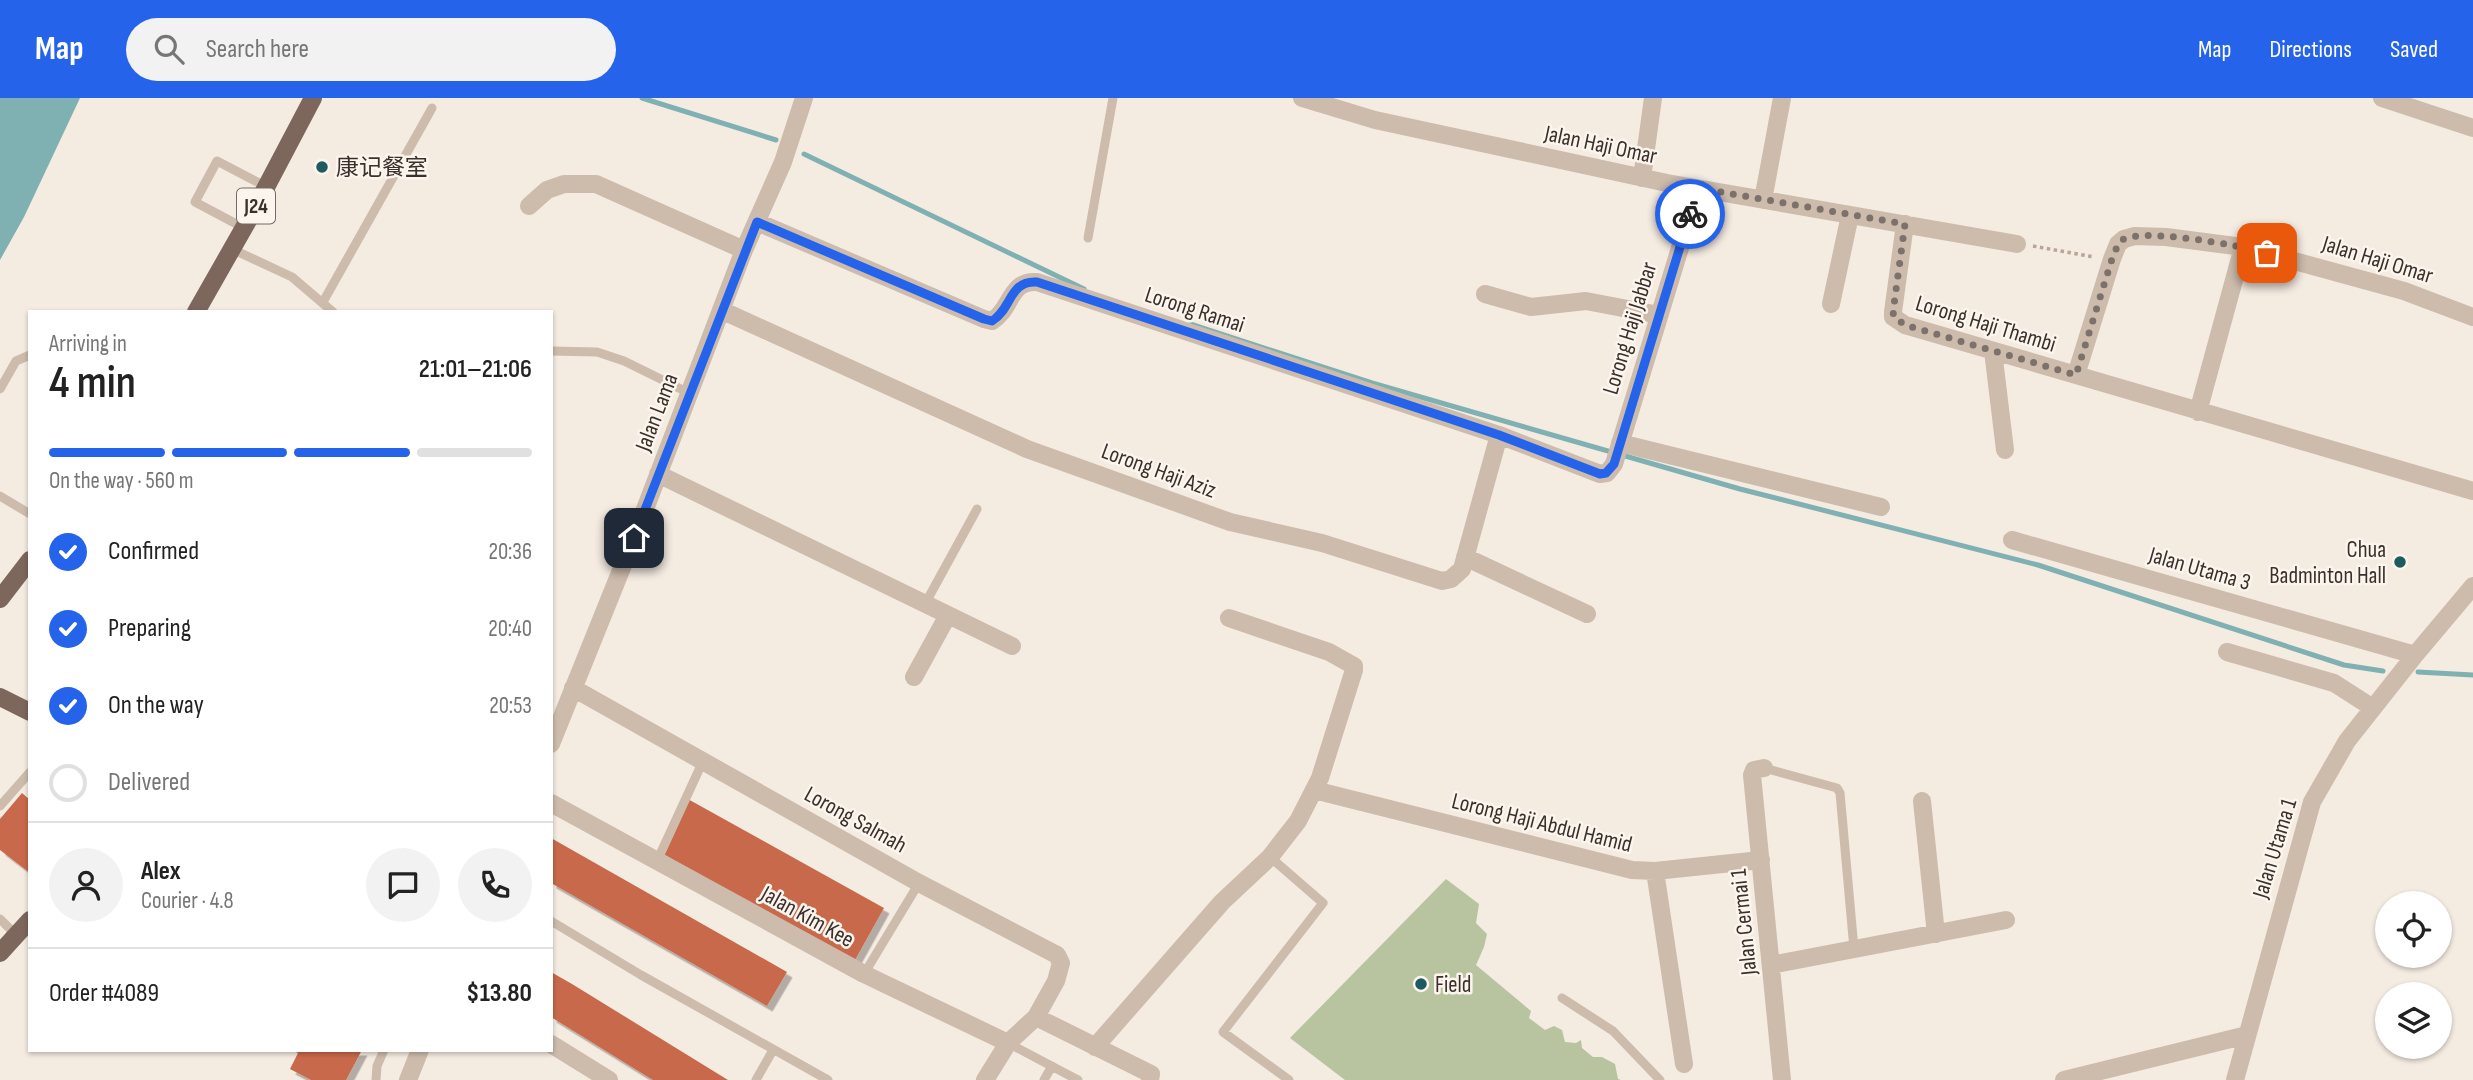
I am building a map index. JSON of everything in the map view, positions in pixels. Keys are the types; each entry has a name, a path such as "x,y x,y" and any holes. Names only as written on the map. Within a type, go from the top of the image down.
{"main road":[{"name":"J24","path":"197,310 313,98"},
{"path":"0,599 28,563"},
{"path":"0,697 28,711"},
{"path":"0,953 28,922"}],"street":[{"name":"Jalan Lama","path":"553,739 744,250 783,162 804,98"},
{"name":"Jalan Haji Omar","path":"1303,98 1375,120 1642,178 2017,244"},
{"path":"1642,178 1653,98"},
{"path":"1763,200 1782,98"},
{"path":"2382,98 2473,128"},
{"path":"529,206 547,190 564,184 596,184 744,250"},
{"name":"Lorong Haji Jabbar","path":"1617,453 1698,188"},
{"path":"1831,304 1850,215"},
{"name":"Lorong Ramai","path":"757,222 984,319 992,321 999,317 1018,286 1026,281 1037,282 1499,435 1600,474 1606,473 1617,453"},
{"name":"Lorong Haji Thambi","path":"1905,224 1894,317 1905,325 2076,375"},
{"name":"Jalan Haji Omar","path":"2112,259 2119,244 2124,239 2135,236 2166,237 2243,247 2404,290 2473,317"},
{"path":"2198,412 2243,247"},
{"path":"2112,259 2076,375 2473,491"},
{"path":"1485,294 1531,307 1586,301 1659,315"},
{"name":"Lorong Haji Aziz","path":"722,310 1027,449 1230,522 1322,543 1442,581 1458,574 1465,557 1499,435"},
{"path":"1993,351 2005,450"},
{"path":"1617,453 1881,507"},
{"path":"658,474 1012,646"},
{"name":"Jalan Utama 3","path":"2012,540 2414,655"},
{"path":"1465,557 1587,614"},
{"name":"Jalan Utama 1","path":"2235,1080 2309,809 2343,748 2414,655 2473,586"},
{"path":"915,677 948,615"},
{"path":"1096,1047 1222,902 1270,857 1298,821 1320,778 1355,668 1329,652 1229,618"},
{"path":"2227,652 2334,683 2373,708"},
{"name":"Lorong Salmah","path":"573,688 919,883 1057,955 1061,963 1056,981 1036,1017"},
{"name":"Jalan Cermai 1","path":"1765,768 1754,770 1752,775 1782,1080"},
{"name":"Lorong Haji Abdul Hamid","path":"1314,790 1619,867 1656,871 1761,860"},
{"path":"1922,801 1936,934"},
{"name":"Jalan Kim Kee","path":"553,804 864,974 1007,1043"},
{"path":"1656,871 1684,1064"},
{"path":"1771,965 2006,920"},
{"path":"985,1080 1007,1043 1036,1017 1151,1074 1150,1080"},
{"path":"2064,1080 2247,1035"},
{"path":"553,1045 609,1080"},
{"path":"408,1080 420,1052"}],"lane":[{"path":"1088,238 1114,98"},
{"path":"323,302 432,108"},
{"path":"244,228 195,202 217,161 265,186"},
{"path":"232,248 292,277 331,310"},
{"path":"553,351 597,352 624,361 690,393"},
{"path":"0,389 16,361 28,356"},
{"path":"0,496 28,513"},
{"path":"925,604 977,509"},
{"path":"657,861 703,761"},
{"path":"1765,768 1837,788 1840,793 1854,949"},
{"path":"0,806 28,774"},
{"path":"1270,857 1323,903 1223,1032 1289,1080"},
{"path":"864,974 919,883"},
{"path":"0,919 16,934"},
{"path":"553,922 828,1080"},
{"path":"1562,998 1614,1031 1660,1080"},
{"path":"1007,1043 1078,1080"},
{"path":"756,1080 773,1050"},
{"path":"376,1080 377,1066 383,1052"},
{"path":"1044,1080 1052,1066"}],"path":[{"path":"2017,244 2112,259"}],"green space":[{"name":"Field","path":"1446,879 1479,904 1476,923 1487,934 1476,965 1531,1011 1529,1018 1545,1030 1554,1026 1562,1030 1565,1042 1576,1043 1581,1040 1582,1048 1593,1057 1602,1057 1615,1064 1618,1079 1621,1080 1345,1080 1290,1038"}],"water":[{"path":"0,98 80,98 24,217 0,260"}],"building":[{"path":"22,793 28,798 28,871 0,850 0,819"},
{"path":"686,798 884,908 855,960 663,854"},
{"path":"553,839 787,972 767,1006 553,884"},
{"path":"553,973 728,1080 653,1080 553,1018"},
{"path":"296,1052 361,1052 346,1080 311,1080 290,1069 298,1053"}],"waterway":[{"path":"642,98 776,140"},
{"path":"804,154 1084,289"},
{"path":"1190,324 1372,383 1740,489 2038,565 2344,665 2383,671"},
{"path":"2418,672 2473,675"}],"way so far":[{"path":"1690,214 1698,188 1905,224 1893,312 1897,321 2076,375 2112,259 2124,239 2135,236 2166,237 2243,247 2267,253"}],"place":[{"name":"康记餐室","path":"322,167"},
{"name":"Chua Badminton Hall","path":"2400,562"},
{"name":"Field","path":"1421,984"}],"route":[{"path":"634,538 757,222 984,319 992,321 999,317 1018,286 1026,281 1037,282 1499,435 1600,474 1611,470 1614,464 1690,214"}]}
